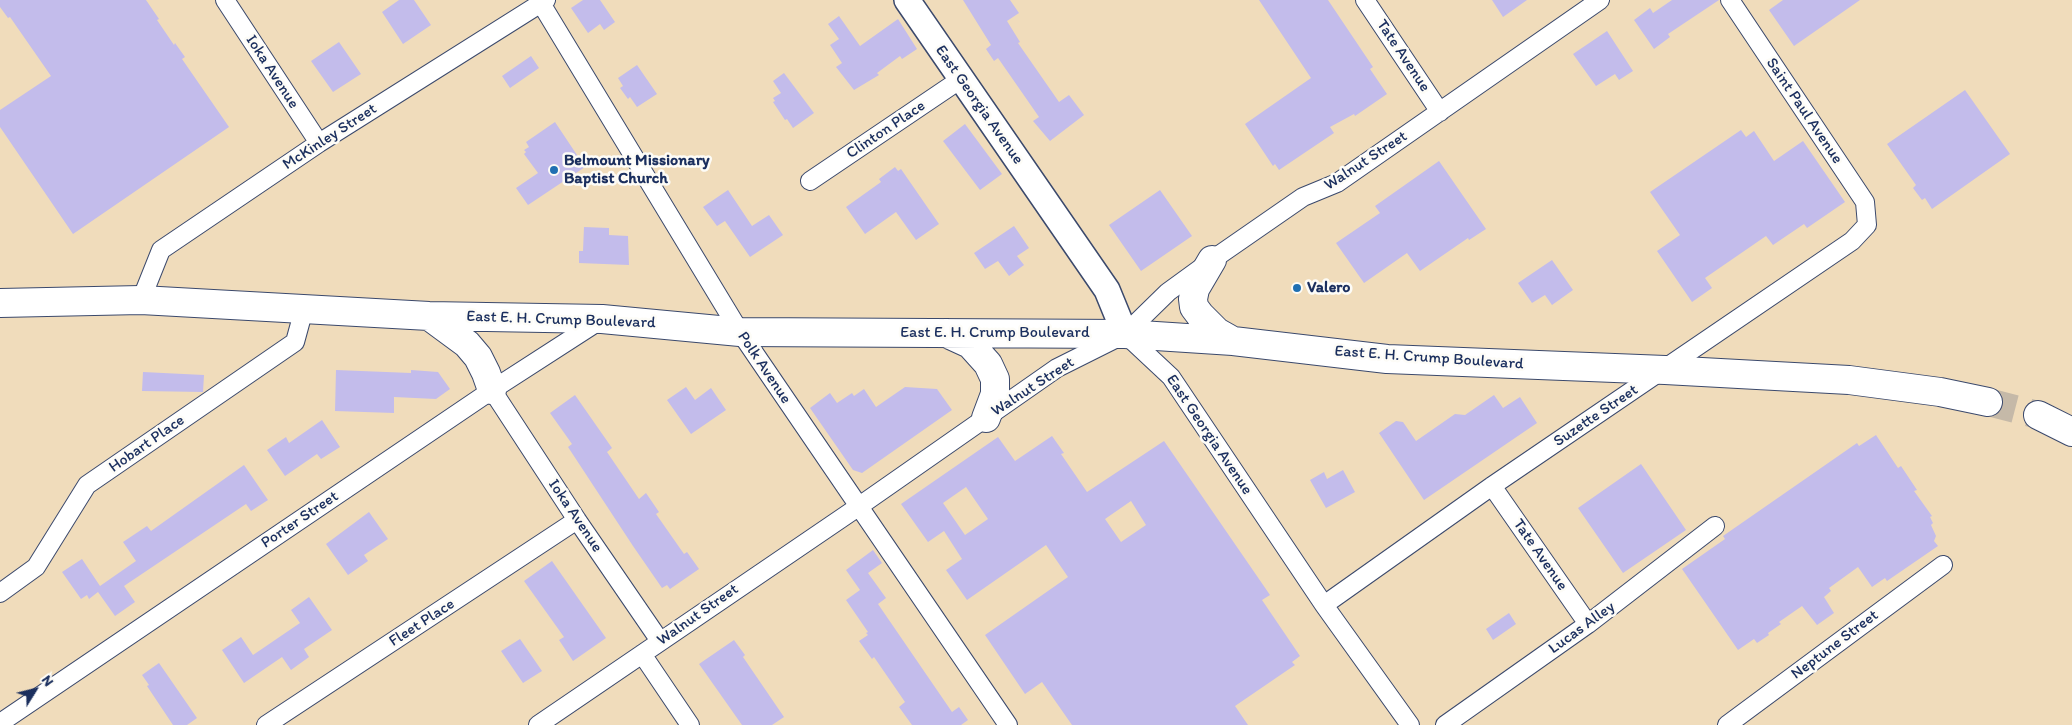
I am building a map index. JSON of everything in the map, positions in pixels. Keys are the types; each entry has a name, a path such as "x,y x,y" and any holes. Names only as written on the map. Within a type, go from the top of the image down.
{"main road":[{"path":"1212,260 1195,289 1194,307 1217,332 1233,341"},
{"name":"East E. H. Crump Boulevard","path":"0,303 141,300 429,316 602,319 740,332 1124,334 1233,341 1387,359 1665,370 1849,380 1940,392 1988,402"},
{"path":"429,316 467,344 478,357 492,390"},
{"path":"945,333 970,344 988,364 995,379 995,394 986,418"},
{"path":"2038,415 2072,432"}],"street":[{"name":"Ioka Avenue","path":"225,0 319,143"},
{"name":"East Georgia Avenue","path":"907,0 1107,290 1124,334 1171,377 1324,605 1410,725"},
{"name":"Tate Avenue","path":"1366,0 1440,112"},
{"name":"Walnut Street","path":"538,725 858,507 1057,368 1124,334 1168,292 1212,260 1303,197 1337,183 1600,0"},
{"name":"Saint Paul Avenue","path":"1730,0 1865,202 1867,225"},
{"name":"McKinley Street","path":"141,300 161,250 319,143 542,1"},
{"name":"Polk Avenue","path":"542,1 740,332 1008,725"},
{"name":"Clinton Place","path":"810,181 962,79"},
{"name":"Suzette Street","path":"1324,605 1492,486 1852,241 1867,225"},
{"name":"Hobart Place","path":"0,593 36,567 87,485 295,342 304,309"},
{"name":"Porter Street","path":"0,723 492,390 602,319"},
{"name":"Ioka Avenue","path":"492,390 577,520 660,641"},
{"name":"Tate Avenue","path":"1492,486 1588,624"},
{"name":"Fleet Place","path":"266,725 577,520"},
{"name":"Lucas Alley","path":"1445,725 1588,624 1715,526"},
{"name":"Neptune Street","path":"1727,725 1943,565"},
{"path":"642,654 690,725"}],"building":[{"path":"0,0 146,0 174,45 175,43 185,57 182,59 229,127 73,234 0,127 0,110 51,76 10,17 8,18 0,7"},
{"path":"399,0 414,0 431,25 403,44 382,12"},
{"path":"583,0 600,0 615,22 604,30 600,24 588,33 571,8"},
{"path":"963,0 1010,0 1019,13 1007,21 1020,42 1018,43 1059,102 1069,95 1084,115 1050,141 1033,121 1039,117 998,58 994,61 986,49 991,45"},
{"path":"1259,0 1328,0 1373,67 1370,69 1387,94 1355,116 1354,114 1330,127 1334,133 1279,170 1275,164 1273,166 1245,124 1311,78"},
{"path":"1492,0 1527,0 1503,17"},
{"path":"1672,0 1719,0 1668,34 1670,37 1654,49 1634,20 1650,8 1653,13"},
{"path":"1783,0 1860,0 1794,46 1769,10"},
{"path":"839,16 860,46 898,19 917,49 902,59 900,56 877,73 879,75 854,90 836,67 842,63 830,45 839,39 828,24"},
{"path":"1607,31 1633,71 1619,80 1615,74 1596,86 1573,54"},
{"path":"339,42 361,74 333,92 311,61"},
{"path":"531,56 539,68 510,88 502,76"},
{"path":"637,65 657,94 637,107 620,88 623,86 618,78"},
{"path":"784,73 814,113 793,128 773,102 775,101 773,98 781,93 773,81"},
{"path":"1965,90 2010,154 1932,209 1925,198 1922,200 1913,188 1916,185 1887,144"},
{"path":"555,122 585,167 528,205 516,188 538,173 524,154 526,152 524,150 529,147 526,142"},
{"path":"965,124 1002,174 980,190 943,141"},
{"path":"1741,130 1746,137 1754,131 1774,161 1803,141 1845,202 1807,228 1804,224 1773,245 1766,236 1705,278 1712,288 1692,302 1657,251 1680,235 1650,192"},
{"path":"1439,161 1486,229 1469,240 1468,238 1420,271 1407,253 1364,283 1336,243 1380,213 1375,206"},
{"path":"895,167 898,171 901,169 939,224 916,240 896,212 865,234 846,207 881,182 879,179"},
{"path":"728,190 752,226 769,215 783,235 750,257 725,221 717,226 703,207"},
{"path":"1160,190 1192,236 1141,271 1109,225"},
{"path":"1014,226 1029,248 1017,256 1024,265 1009,276 998,261 985,269 974,253"},
{"path":"584,227 609,228 609,235 628,236 629,265 579,263 579,251 583,251"},
{"path":"1552,260 1573,290 1552,305 1545,295 1532,303 1518,283"},
{"path":"336,370 411,373 411,370 438,372 450,389 436,399 394,397 394,413 335,411"},
{"path":"143,372 204,375 203,392 142,391"},
{"path":"686,387 695,400 711,388 726,410 691,434 667,400"},
{"path":"905,387 937,389 952,410 862,473 853,470 810,408 830,393 837,403 852,393 854,396 864,389 876,407"},
{"path":"575,395 612,448 607,452 639,499 646,493 659,512 656,514 684,554 687,552 699,569 670,589 667,585 662,588 633,546 568,447 572,444 550,413"},
{"path":"1494,395 1503,408 1520,397 1537,423 1424,500 1379,433 1396,421 1403,422 1416,441 1455,414 1465,415"},
{"path":"322,420 340,447 321,459 317,454 285,476 267,450 286,437 289,443"},
{"path":"1876,435 1898,468 1901,466 1917,490 1914,491 1932,516 1930,517 1933,523 1931,525 1936,536 1934,541 1938,546 1887,581 1885,578 1872,587 1858,567 1829,588 1831,591 1824,597 1834,613 1817,625 1802,606 1779,622 1781,624 1768,633 1769,635 1757,643 1754,639 1738,650 1682,569 1725,539 1723,536 1857,443 1859,446"},
{"path":"1052,436 1064,453 1061,454 1087,492 1164,441 1270,595 1262,600 1300,656 1292,662 1295,665 1235,706 1248,725 1072,725 1042,682 1025,694 985,635 1068,577 1046,545 967,600 946,570 962,559 944,531 928,542 901,504 998,437 1015,461","holes":["966,487 988,519 965,535 943,503","1131,501 1146,525 1121,542 1105,519"]},
{"path":"1641,464 1686,530 1623,573 1578,508"},
{"path":"244,465 268,500 251,511 246,504 124,586 135,602 115,616 98,592 89,599 87,595 81,599 62,572 82,559 100,586 136,561 123,542 147,526 151,531"},
{"path":"1343,470 1355,492 1326,508 1310,480 1324,472 1327,479"},
{"path":"369,512 388,539 364,555 368,561 348,575 326,544"},
{"path":"873,550 882,563 868,573 886,598 878,604 952,712 959,707 968,720 961,725 912,725 899,707 905,702 874,657 872,659 859,641 868,635 866,633 868,632 846,600 860,590 846,570"},
{"path":"552,561 606,638 573,661 559,640 564,637 524,581"},
{"path":"309,597 332,630 304,649 309,657 291,670 282,657 244,683 222,650 241,637 253,655 300,623 291,610"},
{"path":"1509,613 1516,624 1493,640 1486,629"},
{"path":"520,639 542,671 523,683 501,651"},
{"path":"734,640 745,655 743,657 784,717 772,725 742,725 699,664"},
{"path":"159,663 197,718 187,725 173,725 147,686 149,685 142,675"}],"tunnel":[{"path":"1988,402 2038,415"}],"place":[{"name":"Belmount Missionary Baptist Church","path":"554,170"},
{"name":"Valero","path":"1297,288"}]}
